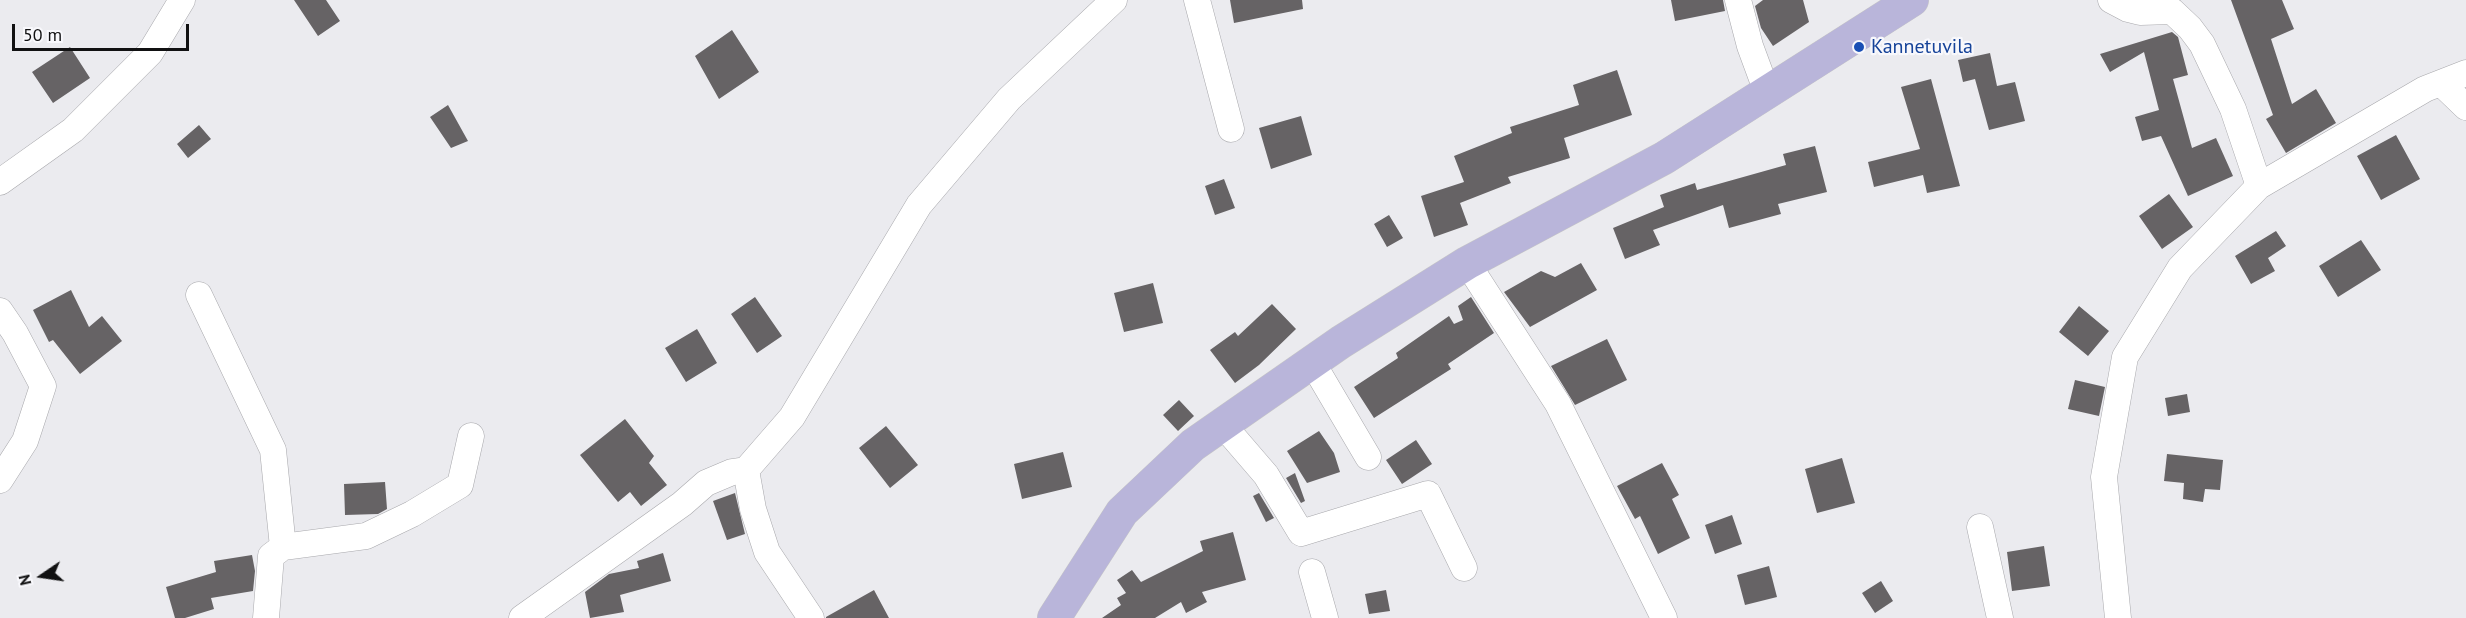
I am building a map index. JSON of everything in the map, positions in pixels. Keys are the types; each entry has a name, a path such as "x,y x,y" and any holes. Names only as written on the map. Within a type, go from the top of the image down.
{"main road":[{"path":"1054,618 1122,512 1193,445 1312,362 1467,263 1664,158 1912,0"}],"street":[{"path":"0,182 73,130 150,53 182,0"},
{"path":"522,618 682,504 706,483 732,472 746,470 792,417 919,205 1009,99 1114,0"},
{"path":"1197,0 1231,129"},
{"path":"1738,0 1750,46 1767,92"},
{"path":"2111,0 2128,9 2140,12 2172,11 2190,28 2202,44 2233,109 2259,186"},
{"path":"2118,618 2104,477 2125,357 2180,268 2259,186 2425,89 2466,73"},
{"path":"2441,83 2466,107"},
{"path":"1467,263 1558,404 1664,618"},
{"path":"199,295 273,450 283,547"},
{"path":"0,311 15,333 43,386 25,441 0,480"},
{"path":"1312,362 1368,457"},
{"path":"1222,425 1266,475 1300,533 1428,494 1464,568"},
{"path":"266,618 270,556 283,547 366,536 412,514 460,485 471,436"},
{"path":"746,470 753,509 767,552 811,618"},
{"path":"1980,527 2000,618"},
{"path":"1312,572 1325,618"}],"building":[{"path":"294,0 326,0 340,21 318,36"},
{"path":"1230,0 1302,0 1303,9 1234,23"},
{"path":"1671,0 1723,0 1725,11 1675,21"},
{"path":"1763,0 1803,0 1809,22 1773,46 1761,28 1755,6"},
{"path":"2231,0 2282,0 2294,29 2271,39 2292,104 2316,89 2336,123 2286,153 2266,119 2273,115"},
{"path":"732,30 759,72 719,99 695,56"},
{"path":"2172,32 2178,37 2188,75 2173,79 2192,148 2216,138 2233,176 2188,196 2161,136 2142,141 2135,117 2159,110 2144,52 2110,72 2100,54"},
{"path":"70,47 90,78 53,103 32,72"},
{"path":"1990,53 1997,86 2015,82 2025,121 1989,130 1975,79 1963,82 1958,60"},
{"path":"1617,70 1632,115 1564,138 1570,158 1508,177 1511,183 1460,203 1468,225 1434,237 1421,196 1464,182 1454,156 1512,133 1510,127 1579,105 1573,85"},
{"path":"1931,79 1960,186 1927,193 1923,175 1874,187 1868,162 1920,149 1901,87"},
{"path":"448,105 468,141 451,148 430,117"},
{"path":"1301,116 1312,155 1271,169 1259,128"},
{"path":"199,125 211,139 188,158 177,144"},
{"path":"2396,135 2420,179 2381,200 2357,156"},
{"path":"1815,146 1827,192 1778,204 1781,214 1729,228 1723,205 1653,230 1660,245 1625,259 1613,228 1664,207 1660,195 1695,183 1697,190 1786,165 1783,154"},
{"path":"1224,179 1235,208 1215,215 1205,186"},
{"path":"2169,194 2193,227 2162,249 2139,216"},
{"path":"1389,215 1403,238 1387,247 1374,224"},
{"path":"2276,231 2286,246 2268,258 2275,271 2251,284 2235,256"},
{"path":"2361,240 2381,270 2338,297 2319,266"},
{"path":"1581,263 1597,290 1530,327 1504,292 1541,271 1555,277"},
{"path":"1153,283 1163,323 1124,332 1114,293"},
{"path":"71,290 89,327 102,316 122,341 80,374 53,340 49,342 33,310"},
{"path":"755,297 782,336 757,353 731,314"},
{"path":"1471,297 1494,333 1448,364 1451,369 1374,418 1354,387 1398,358 1396,353 1449,316 1454,324 1463,320 1458,306"},
{"path":"1272,304 1296,329 1259,365 1235,383 1210,350 1235,332 1238,336"},
{"path":"2079,306 2109,331 2088,356 2059,332"},
{"path":"697,329 717,363 686,382 665,348"},
{"path":"1607,339 1627,380 1575,405 1551,366"},
{"path":"2075,380 2105,387 2099,416 2068,409"},
{"path":"2187,394 2190,412 2168,416 2165,398"},
{"path":"1179,400 1194,416 1178,431 1163,415"},
{"path":"625,419 654,456 649,463 667,485 641,506 630,492 618,502 580,455"},
{"path":"886,426 918,465 890,488 859,448"},
{"path":"1319,431 1334,453 1340,472 1307,483 1287,451"},
{"path":"1416,440 1432,464 1402,484 1386,460"},
{"path":"1063,452 1072,487 1022,499 1014,464"},
{"path":"2167,454 2223,460 2220,490 2205,489 2203,502 2183,499 2184,483 2164,481"},
{"path":"1842,458 1855,503 1817,513 1805,469"},
{"path":"1662,463 1679,495 1672,499 1690,538 1658,554 1640,516 1635,519 1617,486"},
{"path":"1295,473 1305,501 1301,503 1286,478"},
{"path":"385,482 387,509 378,514 345,515 344,484"},
{"path":"735,493 745,534 727,540 713,501"},
{"path":"1259,493 1274,518 1266,522 1253,496"},
{"path":"1732,515 1742,544 1715,554 1705,525"},
{"path":"1233,532 1246,580 1202,592 1207,602 1186,613 1181,602 1155,618 1102,618 1121,605 1117,598 1126,593 1117,580 1132,570 1141,582 1203,551 1200,541"},
{"path":"2044,546 2050,586 2012,591 2007,552"},
{"path":"663,553 671,581 620,595 624,612 590,618 585,592 609,574 639,568 637,561"},
{"path":"252,555 255,571 253,591 211,598 214,609 185,618 175,618 166,587 216,572 214,561"},
{"path":"1769,566 1777,597 1745,605 1737,575"},
{"path":"1881,581 1893,601 1875,613 1862,593"},
{"path":"874,590 889,618 826,618 826,617"},
{"path":"1386,590 1390,611 1369,614 1365,594"}],"place":[{"name":"Kannetuvila","path":"1859,47"}]}
